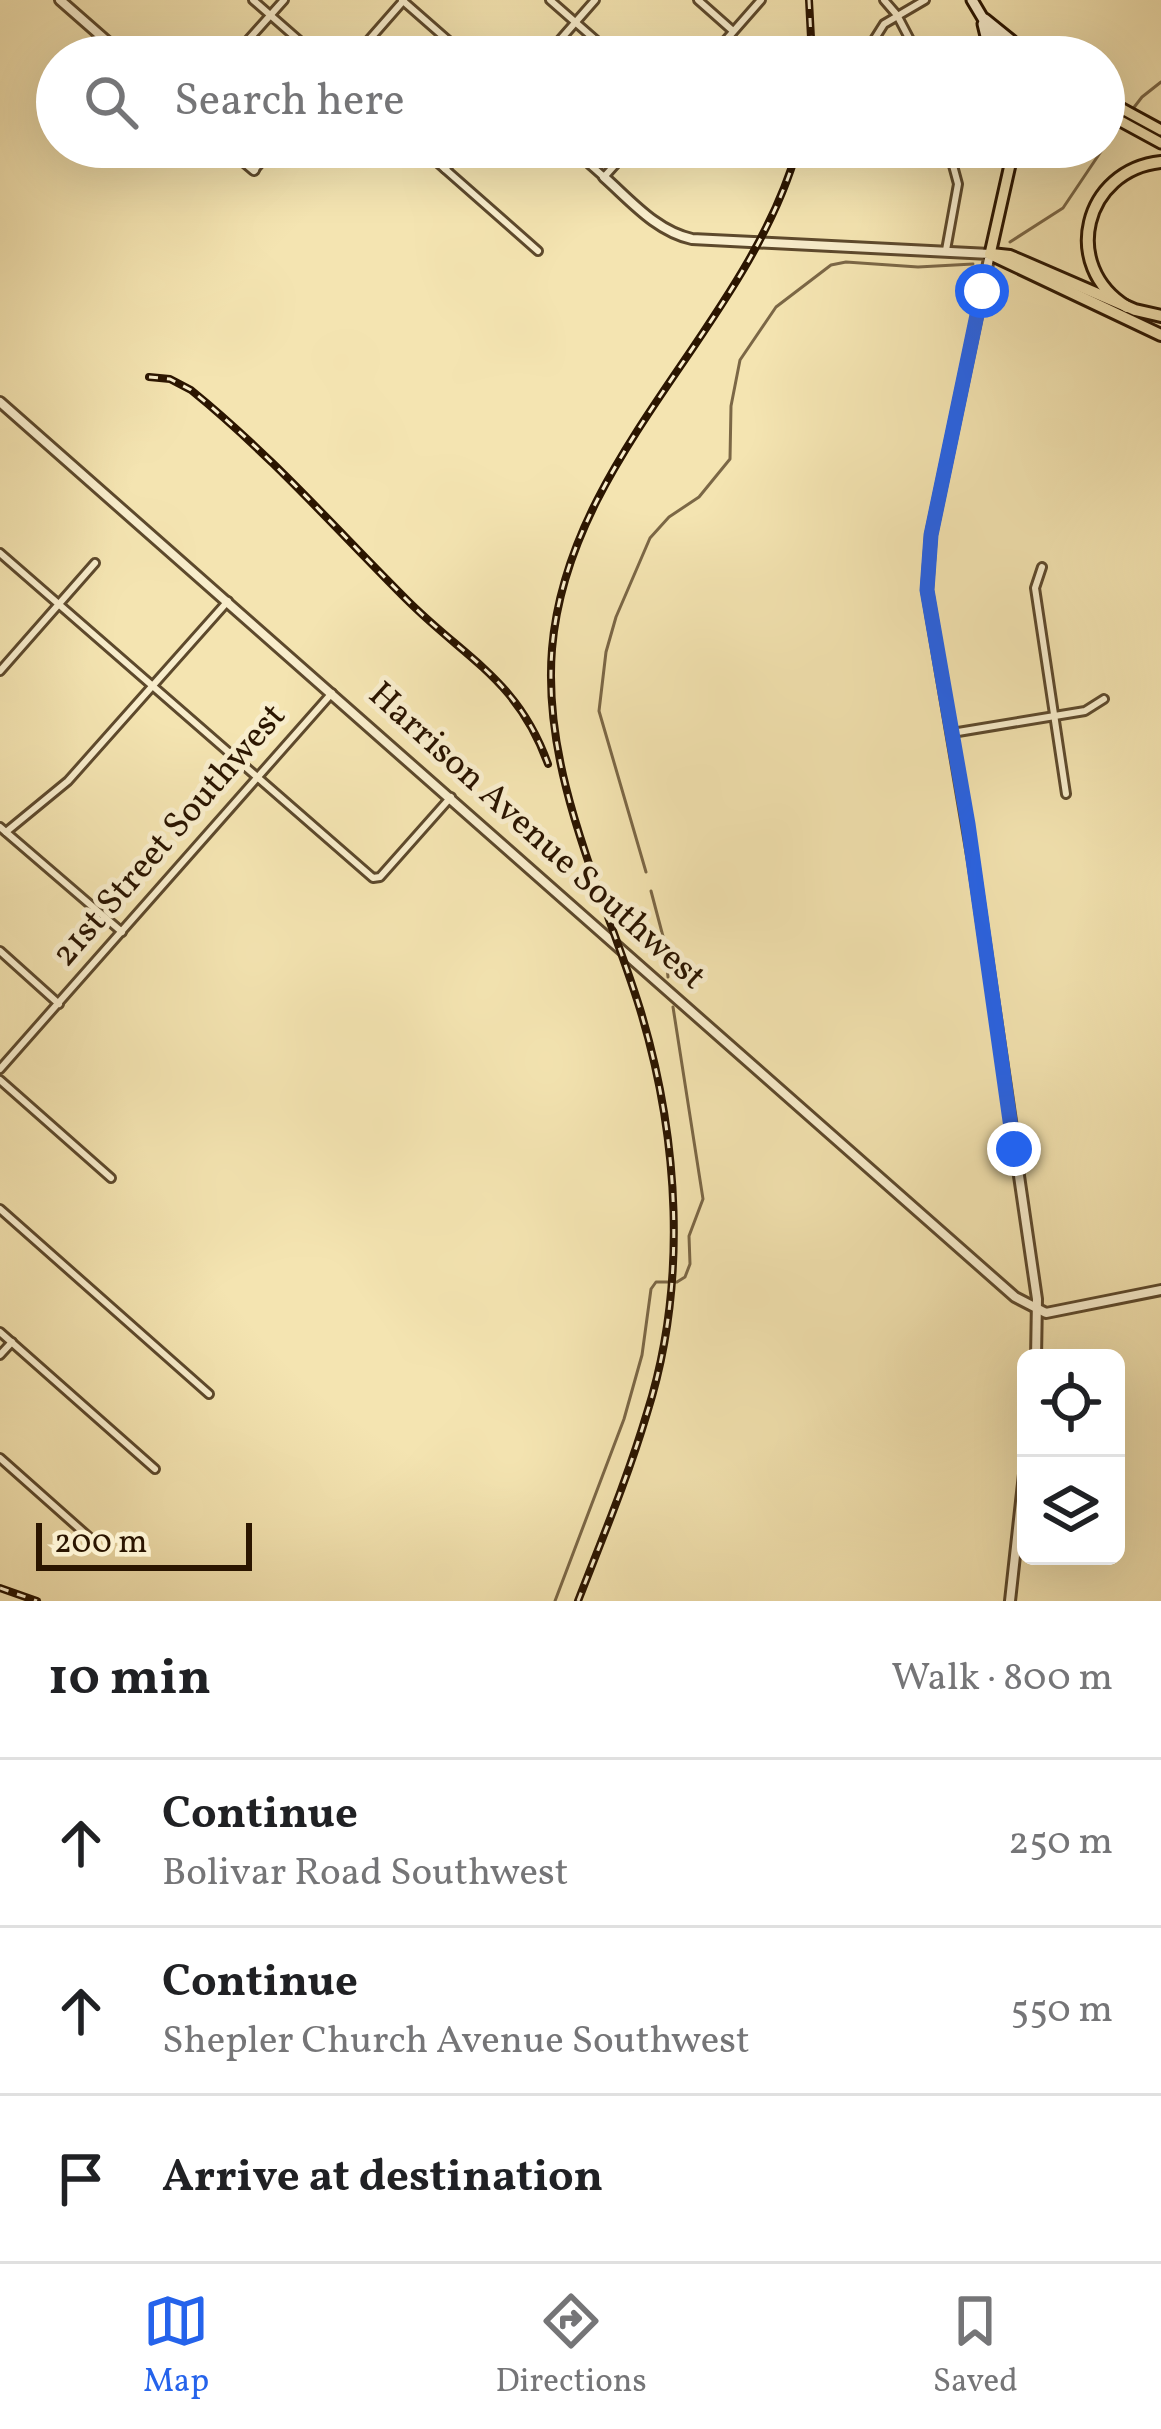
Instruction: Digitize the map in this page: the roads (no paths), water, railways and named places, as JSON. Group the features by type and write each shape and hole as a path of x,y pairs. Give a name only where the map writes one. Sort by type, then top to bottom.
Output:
{"highway":[{"path":"1126,307 1105,291 1094,272 1087,246 1088,224 1095,204 1116,179 1139,166 1161,162"},
{"path":"990,254 1010,256 1126,307 1161,316"},
{"path":"990,254 1161,335"}],"main road":[{"path":"972,0 995,36"},
{"path":"983,36 985,19"},
{"path":"985,19 1006,36"},
{"path":"1125,110 1161,130"},
{"path":"1125,123 1161,143"},
{"path":"990,254 1009,168"}],"street":[{"path":"60,0 100,36"},
{"path":"253,0 294,36"},
{"path":"252,36 284,0"},
{"path":"371,36 403,0 443,36"},
{"path":"550,0 591,36"},
{"path":"563,36 595,0"},
{"path":"698,0 734,31"},
{"path":"730,36 761,0"},
{"path":"888,0 908,36"},
{"path":"876,36 897,15 925,0"},
{"path":"594,168 666,230 692,239 990,254 928,559 929,610 952,734 1038,1311 1036,1349"},
{"path":"604,177 612,168"},
{"path":"946,250 958,184 954,168"},
{"path":"445,169 538,251"},
{"name":"Harrison Avenue Southwest","path":"0,402 1004,1288 1038,1311"},
{"path":"0,553 376,879 451,797"},
{"path":"0,670 95,563"},
{"path":"1042,567 1035,588 1066,794"},
{"path":"122,932 3,829 60,790 228,601"},
{"name":"21st Street Southwest","path":"0,1069 332,693"},
{"path":"952,734 1085,711 1104,699"},
{"path":"0,951 59,1004"},
{"path":"0,1080 111,1178"},
{"path":"0,1209 209,1394"},
{"path":"1038,1311 1080,1309 1161,1290"},
{"path":"0,1332 155,1469"},
{"path":"0,1355 12,1342"},
{"path":"1010,1601 1026,1457"},
{"path":"0,1458 90,1538"}],"waterway":[{"path":"1125,119 1161,82"},
{"path":"1010,242 1063,208 1090,168"},
{"path":"646,872 599,711 606,652 650,538 669,517 699,497 730,459 731,406 740,360 776,307 831,265 973,264"},
{"path":"651,891 668,977"},
{"path":"555,1601 624,1419 642,1355 651,1289 656,1282 685,1277 690,1264 689,1236 703,1199 673,1007"}],"railway":[{"path":"809,0 811,36"},
{"path":"578,1601 632,1461 660,1364 669,1314 673,1211 670,1160 653,1058 579,832 556,742 552,649 565,579 590,515 623,453 740,275 773,213 790,168"},
{"path":"149,377 170,379 191,390 276,466 407,600 506,691 536,735 548,764"},
{"path":"0,1588 37,1601"}]}
